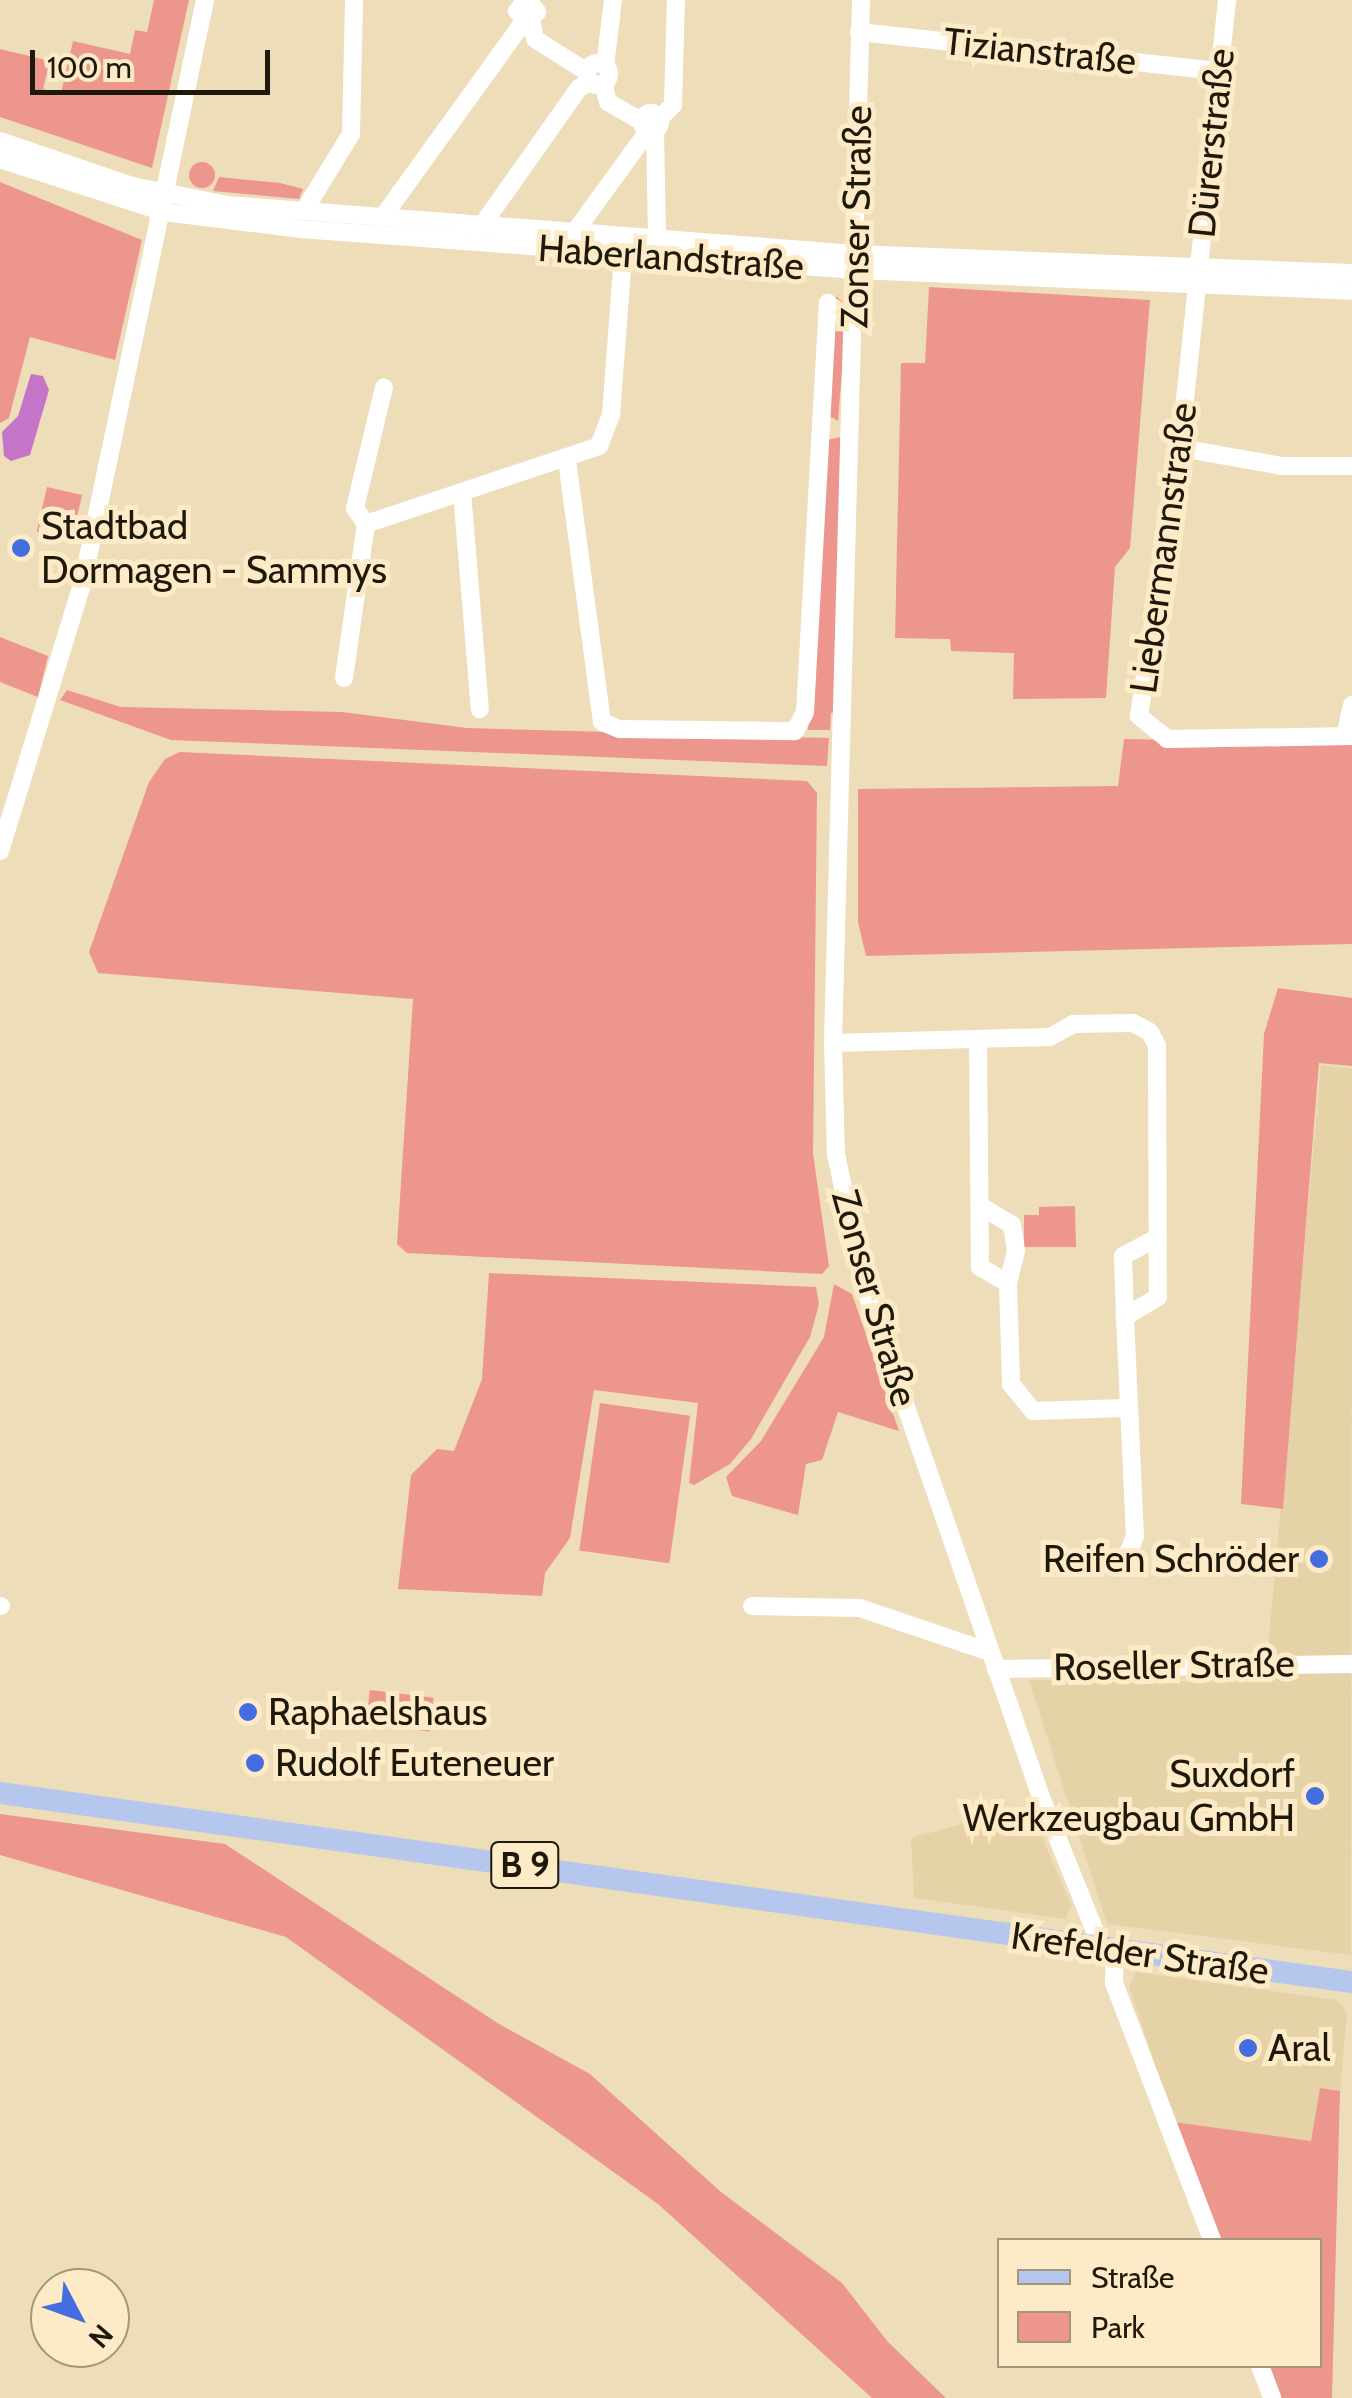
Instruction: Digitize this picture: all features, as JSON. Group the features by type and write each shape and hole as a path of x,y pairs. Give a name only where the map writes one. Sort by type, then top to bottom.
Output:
{"main road":[{"name":"Krefelder Straße","path":"0,1793 1352,1982"}],"street":[{"path":"0,850 8,803 80,594 165,203 204,0"},
{"path":"304,210 351,134 354,0"},
{"path":"596,76 614,0"},
{"path":"651,125 673,105 676,0"},
{"name":"Zonser Straße","path":"861,0 833,1043 836,1154 863,1283 993,1661 1108,1950 1114,1984 1211,2238"},
{"name":"Dürerstraße","path":"1196,285 1228,0"},
{"path":"524,6 535,39 596,76 608,102 651,125"},
{"path":"382,218 524,6"},
{"name":"Tizianstraße","path":"860,32 1220,71"},
{"name":"Haberlandstraße","path":"484,224 579,88 596,76"},
{"path":"651,125 657,239"},
{"name":"Haberlandstraße","path":"574,233 651,125"},
{"name":"Haberlandstraße","path":"0,141 165,203 484,224 574,233 623,245 657,239 856,262 1198,265 1352,272"},
{"name":"Haberlandstraße","path":"0,159 165,203 300,230 623,245 1196,285 1352,291"},
{"path":"366,524 567,460 599,446 611,415 623,245"},
{"name":"Liebermannstraße","path":"1196,285 1180,448 1139,716 1167,739 1348,736"},
{"name":"Zonser Straße","path":"567,460 602,722 620,728 785,735 805,712 828,303"},
{"path":"344,678 366,524 355,508 384,387"},
{"path":"821,431 850,433"},
{"path":"1180,448 1270,465 1352,466"},
{"path":"462,492 480,709"},
{"path":"1348,736 1352,705"},
{"path":"833,1043 978,1042 1050,1037 1073,1024 1134,1022 1150,1032 1157,1046 1158,1297 1125,1317"},
{"path":"978,1042 980,1268 1008,1283"},
{"path":"982,1207 1012,1225 1016,1251 1008,1283 1011,1384 1018,1401 1033,1412 1124,1408"},
{"path":"1128,1553 1135,1536 1134,1464 1124,1408 1123,1256 1157,1238"},
{"name":"Roseller Straße","path":"752,1606 860,1608 993,1661 1352,1664"},
{"path":"1261,2368 1272,2398"}],"shaded area":[{"path":"31,374 43,376 49,390 30,455 11,461 4,456 2,432 18,416"},
{"path":"1321,1065 1352,1069 1351,1955 1107,1924 1029,1680 1265,1682"},
{"path":"1029,1806 1071,1905 1066,1919 914,1898 911,1838"},
{"path":"1136,1972 1337,2000 1347,2012 1340,2091 1320,2088 1311,2141 1174,2122 1129,1987"}],"green space":[{"path":"154,0 189,0 152,168 0,117 0,49 50,61 43,89 61,93 73,41 130,54 135,30 147,32"},
{"path":"202,162 211,166 215,175 211,184 202,188 193,184 189,175 193,166"},
{"path":"219,177 303,189 299,199 213,191"},
{"path":"0,182 142,240 115,360 30,337 9,418 0,423"},
{"path":"929,287 1150,300 1130,548 1115,567 1106,698 1013,699 1014,653 951,651 950,639 895,638 901,363 925,363"},
{"path":"836,296 847,306 838,421 828,415"},
{"path":"841,437 837,713 831,713 830,730 808,730 827,440"},
{"path":"47,487 82,495 72,540 37,532"},
{"path":"0,637 48,656 38,697 0,682"},
{"path":"67,690 121,707 342,712 467,728 829,738 827,766 171,740 60,700"},
{"path":"1124,739 1352,744 1352,944 866,956 858,922 858,789 1118,786"},
{"path":"180,752 807,781 817,793 813,1153 829,1266 822,1274 407,1253 397,1244 413,999 98,973 89,952 149,782 165,759"},
{"path":"1278,988 1352,998 1352,1066 1319,1063 1283,1509 1241,1504 1264,1034"},
{"path":"1075,1206 1076,1247 1024,1247 1024,1215 1039,1215 1039,1207"},
{"path":"489,1273 816,1287 819,1304 810,1337 751,1439 730,1464 694,1485 689,1483 698,1403 594,1390 570,1538 545,1573 542,1596 398,1589 411,1475 437,1449 454,1451 482,1379"},
{"path":"834,1284 852,1294 899,1431 838,1412 822,1460 806,1464 798,1515 732,1496 726,1477 761,1441 824,1337"},
{"path":"600,1403 690,1416 669,1563 579,1551"},
{"path":"370,1690 434,1698 429,1732 366,1724"},
{"path":"0,1814 225,1844 499,2024 590,2074 721,2192 842,2283 888,2342 946,2398 872,2398 658,2204 286,1937 0,1855"},
{"path":"1320,2088 1340,2091 1332,2398 1281,2398 1271,2368 1322,2368 1322,2238 1220,2238 1174,2122 1311,2141"}],"place":[{"name":"Stadtbad Dormagen - Sammys","path":"21,548"},
{"name":"Reifen Schröder","path":"1319,1559"},
{"name":"Raphaelshaus","path":"248,1712"},
{"name":"Rudolf Euteneuer","path":"255,1763"},
{"name":"Suxdorf Werkzeugbau GmbH","path":"1315,1796"},
{"name":"Aral","path":"1248,2048"}]}
